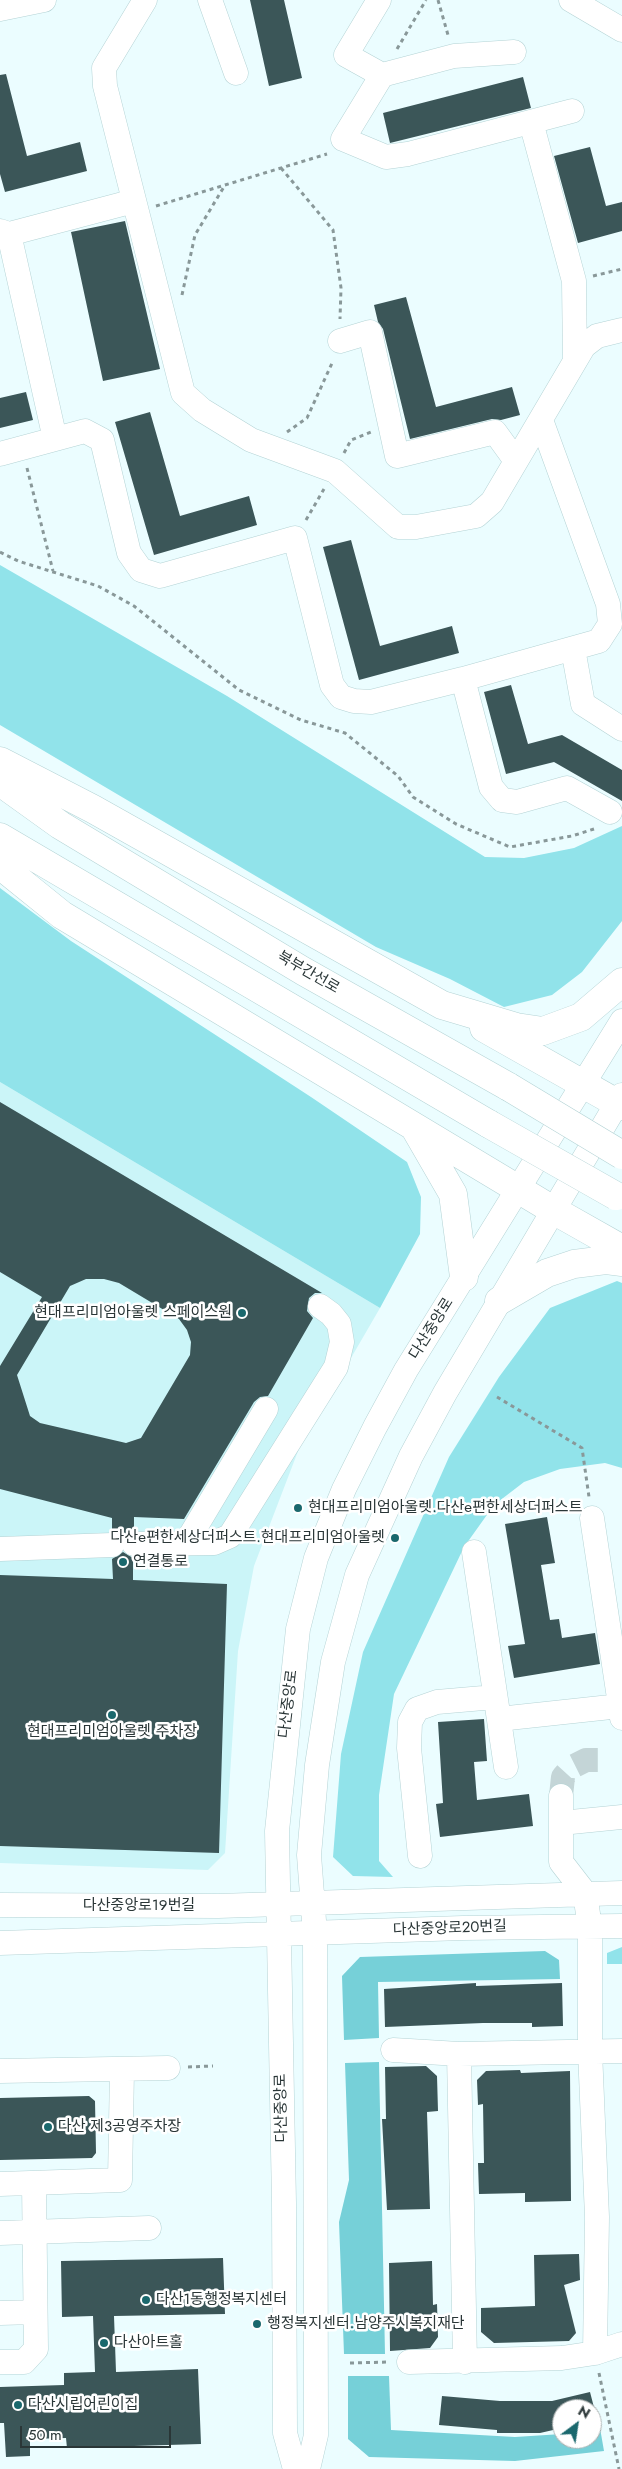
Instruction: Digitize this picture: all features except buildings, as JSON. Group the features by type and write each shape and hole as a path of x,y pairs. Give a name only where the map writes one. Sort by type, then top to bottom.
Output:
{"highway":[{"path":"0,761 93,809 584,1084 620,1101"},
{"name":"북부간선로","path":"0,782 60,825 278,956 510,1087 622,1155"},
{"path":"0,837 489,1124 619,1198"},
{"path":"0,865 62,915 519,1190 622,1249"},
{"path":"442,1005 516,1027 543,1030 581,1017 622,982"},
{"path":"412,1125 435,1159 454,1194 464,1278"},
{"path":"499,1301 547,1273 574,1264 606,1260 622,1262"}],"street":[{"path":"0,9 44,0"},
{"path":"145,0 104,68 105,86 183,393 202,410 251,440 335,471 398,527 416,527 476,516 492,502 584,346 597,336 622,330"},
{"path":"210,0 236,73"},
{"path":"379,0 346,56 382,74 454,56 514,52"},
{"path":"571,0 622,30"},
{"path":"382,74 343,139 386,157 408,154 572,111"},
{"path":"531,122 574,281 575,362"},
{"path":"55,439 4,232 136,206"},
{"path":"340,342 370,332 397,456 495,432 516,461"},
{"path":"0,454 84,431 102,440 129,552 141,570 160,576 295,538 332,685 341,697 354,701 372,702 599,641 610,624 615,603 541,420"},
{"path":"573,649 583,704 622,729"},
{"path":"463,679 492,787 502,800 518,802 567,788 603,820"},
{"name":"다산중앙로","path":"295,2469 285,2433 284,2203 277,1831 298,1629 316,1558 344,1489 375,1427 406,1370 622,1021"},
{"path":"308,2469 316,2435 315,1934 309,1855 324,1708 342,1625 357,1575 411,1456 499,1301 620,1101"},
{"path":"0,1549 214,1543 230,1536 336,1367 342,1342 338,1324 331,1314 320,1306"},
{"path":"186,1543 266,1409"},
{"path":"420,1856 409,1748 410,1722 416,1709 437,1702 497,1708 621,1712 592,1518"},
{"path":"474,1552 506,1767"},
{"path":"562,1796 561,1862 585,1893 590,1928 590,2051 597,2217 594,2353"},
{"path":"561,1823 622,1817"},
{"name":"다산중앙로20번길","path":"278,1905 622,1893"},
{"name":"다산중앙로19번길","path":"0,1905 278,1905"},
{"name":"다산중앙로20번길","path":"278,1934 463,1928 590,1928 622,1926"},
{"path":"0,1942 278,1934"},
{"path":"393,2050 459,2054 622,2051"},
{"path":"459,2054 465,2362"},
{"path":"0,2070 168,2068"},
{"path":"0,2184 120,2180 122,2070"},
{"path":"0,2362 24,2362 36,2349 34,2182"},
{"path":"0,2233 148,2228"},
{"path":"0,2313 35,2312"},
{"path":"409,2362 562,2358 594,2353 622,2344"}],"path":[{"path":"382,74 426,0"},
{"path":"438,0 454,56"},
{"path":"136,206 225,186 336,151 343,139"},
{"path":"278,432 286,433 307,418 340,347 341,288 332,230 281,168"},
{"path":"180,302 195,235 225,186"},
{"path":"574,281 622,269"},
{"path":"295,538 351,440 389,424"},
{"path":"22,448 54,572"},
{"path":"0,552 18,561 98,586 134,606 239,690 301,720 345,733 398,776 413,797 456,824 510,847 572,836 603,820"},
{"path":"497,1397 582,1448 592,1518"},
{"path":"594,2353 619,2469"},
{"path":"350,2363 409,2362"}],"shaded area":[{"path":"0,565 227,696 485,857 524,858 574,848 622,826 622,921 582,972 552,995 504,1007 450,979 376,947 0,725"},
{"path":"0,888 71,941 311,1097 407,1162 421,1197 420,1234 380,1308 0,1082"},
{"name":"현대프리미엄아울렛 스페이스원","path":"0,1082 380,1308 300,1446 254,1566 238,1651 225,1853 208,1870 0,1863"},
{"path":"617,1281 622,1283 622,1468 605,1463 560,1469 524,1482 494,1505 464,1547 394,1694 379,1795 379,1861 393,1877 353,1876 333,1857 341,1754 363,1652 449,1457 499,1377 550,1308"},
{"path":"622,1947 622,1964 607,1964 607,1953"},
{"path":"545,1951 559,1960 560,1979 378,1982 379,2038 344,2040 342,1976 360,1957"},
{"path":"379,2062 385,2354 344,2354 339,2222 349,2180 345,2063"},
{"path":"348,2376 389,2376 391,2430 515,2437 552,2435 552,2449 602,2449 602,2440 604,2451 515,2461 369,2457 348,2439"}],"tunnel":[{"path":"561,1796 563,1777 572,1767 586,1760 602,1760"}],"place":[{"name":"현대프리미엄아울렛 스페이스원","path":"242,1313"},
{"name":"현대프리미엄아울렛.다산e편한세상더퍼스트","path":"298,1508"},
{"name":"다산e편한세상더퍼스트.현대프리미엄아울렛","path":"395,1538"},
{"name":"연결통로","path":"123,1562"},
{"name":"현대프리미엄아울렛 주차장","path":"112,1715"},
{"name":"다산 제3공영주차장","path":"48,2127"},
{"name":"다산1동행정복지센터","path":"146,2300"},
{"name":"행정복지센터.남양주시복지재단","path":"257,2324"},
{"name":"다산아트홀","path":"104,2343"},
{"name":"다산시립어린이집","path":"18,2405"}]}
